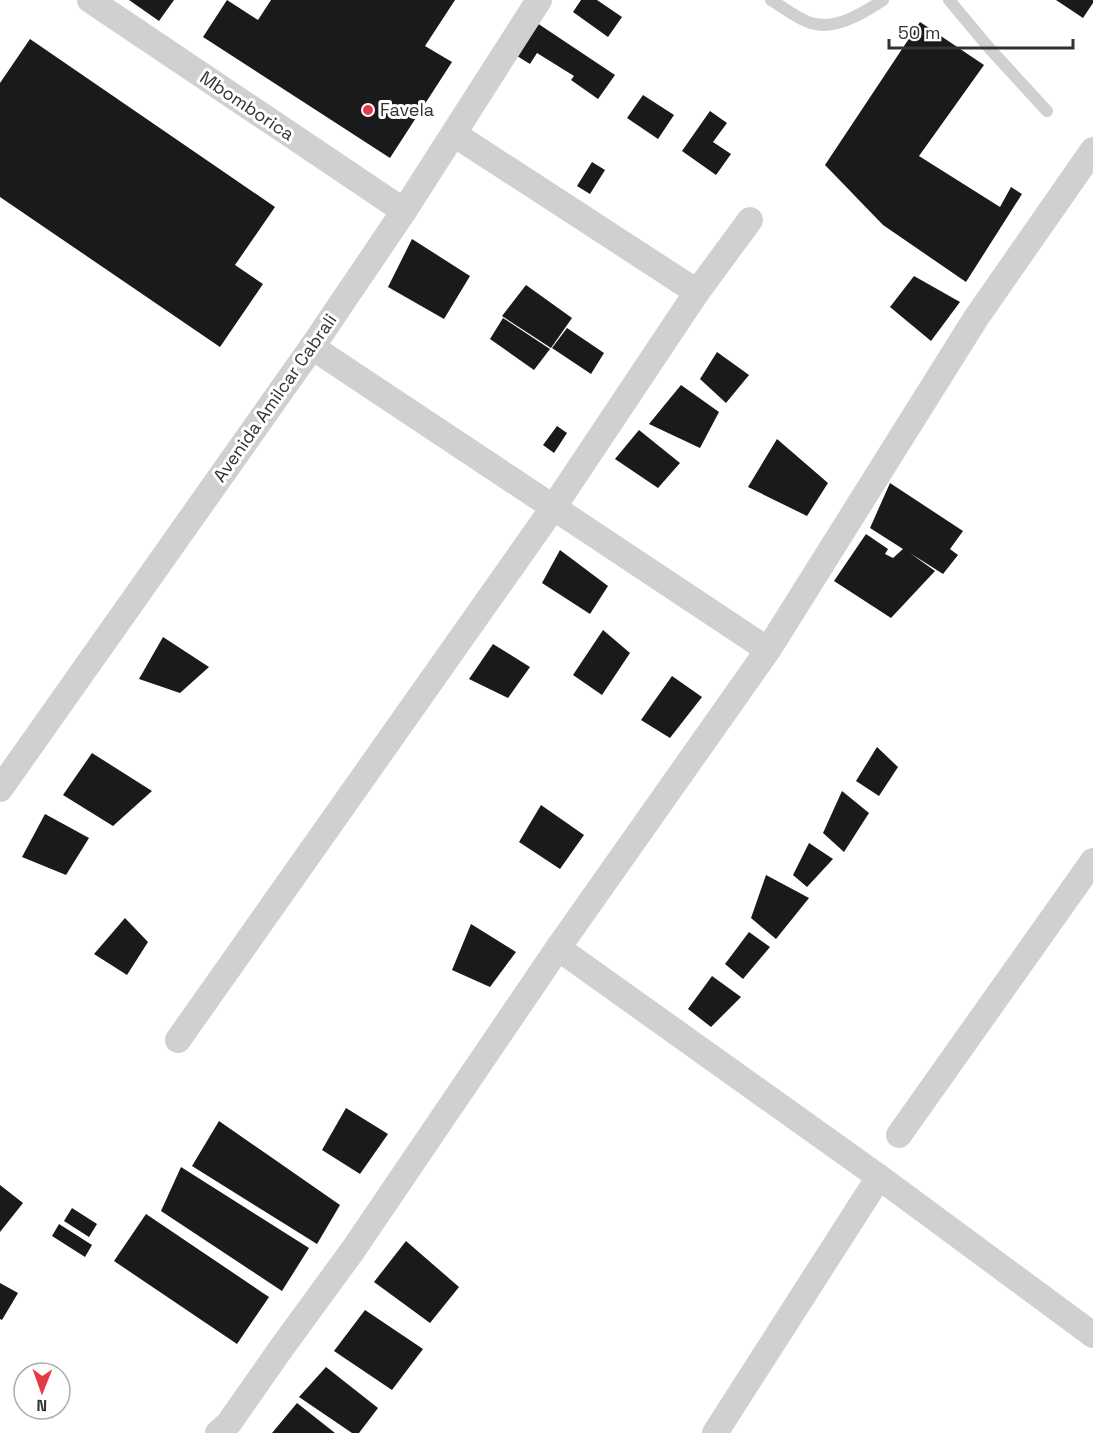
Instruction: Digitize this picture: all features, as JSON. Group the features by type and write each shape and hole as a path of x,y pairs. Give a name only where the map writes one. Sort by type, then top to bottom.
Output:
{"street":[{"name":"Mbomborica","path":"90,0 404,211"},
{"name":"Avenida Amilcar Cabrali","path":"0,789 312,347 404,211 539,0"},
{"path":"454,134 698,292"},
{"path":"218,1433 229,1423 279,1350 353,1250 558,948 768,650 976,318 1093,150"},
{"path":"178,1040 553,508 698,292 750,220"},
{"path":"312,347 768,650"},
{"path":"899,1135 1093,861"},
{"path":"558,948 879,1177 1093,1335"},
{"path":"715,1433 879,1177"}],"lane":[{"path":"771,0 808,22 822,25 839,23 867,11 883,0"},
{"path":"949,0 1047,111"}],"building":[{"path":"129,0 174,0 159,21"},
{"name":"Favela","path":"227,0 258,20 271,0 455,0 425,46 452,62 390,158 203,37"},
{"path":"581,0 597,0 622,17 608,37 573,12"},
{"path":"1056,0 1093,0 1093,3 1083,18"},
{"path":"920,22 984,65 919,156 1000,207 1011,187 1022,194 966,282 883,225 825,165"},
{"path":"537,23 615,75 598,99 571,80 574,76 537,53 530,64 517,56"},
{"path":"30,39 275,207 235,265 263,284 220,347 0,197 0,83"},
{"path":"643,95 674,115 658,139 627,118"},
{"path":"710,111 727,123 713,142 731,154 716,175 682,151"},
{"path":"592,162 605,170 590,194 577,186"},
{"path":"412,239 470,276 444,319 388,287"},
{"path":"914,276 960,302 931,341 890,307"},
{"path":"526,285 572,318 551,348 502,316"},
{"path":"503,318 550,349 534,370 490,339"},
{"path":"567,328 604,353 591,374 552,348"},
{"path":"717,352 749,375 726,403 700,379"},
{"path":"681,385 719,412 700,448 649,424"},
{"path":"557,426 567,433 554,453 543,445"},
{"path":"639,430 680,463 658,488 615,459"},
{"path":"777,439 828,483 807,516 748,487"},
{"path":"890,483 963,531 950,549 958,555 943,574 910,553 935,571 891,618 834,581 866,534 888,549 885,554 893,558 903,549 870,528"},
{"path":"560,550 608,586 590,614 542,583"},
{"path":"603,630 630,653 602,695 573,675"},
{"path":"163,637 209,667 180,693 139,679"},
{"path":"493,644 530,667 508,698 469,679"},
{"path":"672,676 702,697 670,738 641,720"},
{"path":"877,747 898,767 879,796 856,781"},
{"path":"92,753 152,791 113,826 63,795"},
{"path":"842,791 869,813 844,852 823,833"},
{"path":"541,805 584,835 560,869 519,842"},
{"path":"45,814 89,838 66,875 22,857"},
{"path":"809,843 833,859 807,887 793,875"},
{"path":"766,875 809,898 776,939 751,918"},
{"path":"125,918 148,942 127,975 94,954"},
{"path":"471,924 516,952 490,987 452,970"},
{"path":"749,932 770,947 743,979 725,964"},
{"path":"712,976 741,997 711,1027 688,1009"},
{"path":"346,1108 388,1134 360,1174 322,1150"},
{"path":"219,1121 340,1205 317,1244 192,1166"},
{"path":"181,1167 309,1248 282,1291 161,1211"},
{"path":"0,1185 23,1203 0,1232"},
{"path":"72,1208 97,1224 89,1237 64,1221"},
{"path":"146,1214 269,1297 237,1344 114,1261"},
{"path":"59,1224 92,1245 85,1257 52,1236"},
{"path":"406,1241 459,1287 430,1323 374,1282"},
{"path":"0,1283 18,1293 2,1320 0,1319"},
{"path":"365,1310 423,1349 392,1390 334,1351"},
{"path":"326,1367 378,1408 359,1433 352,1433 299,1397"},
{"path":"297,1403 335,1433 272,1433"}],"place":[{"name":"Favela","path":"368,110"}]}
